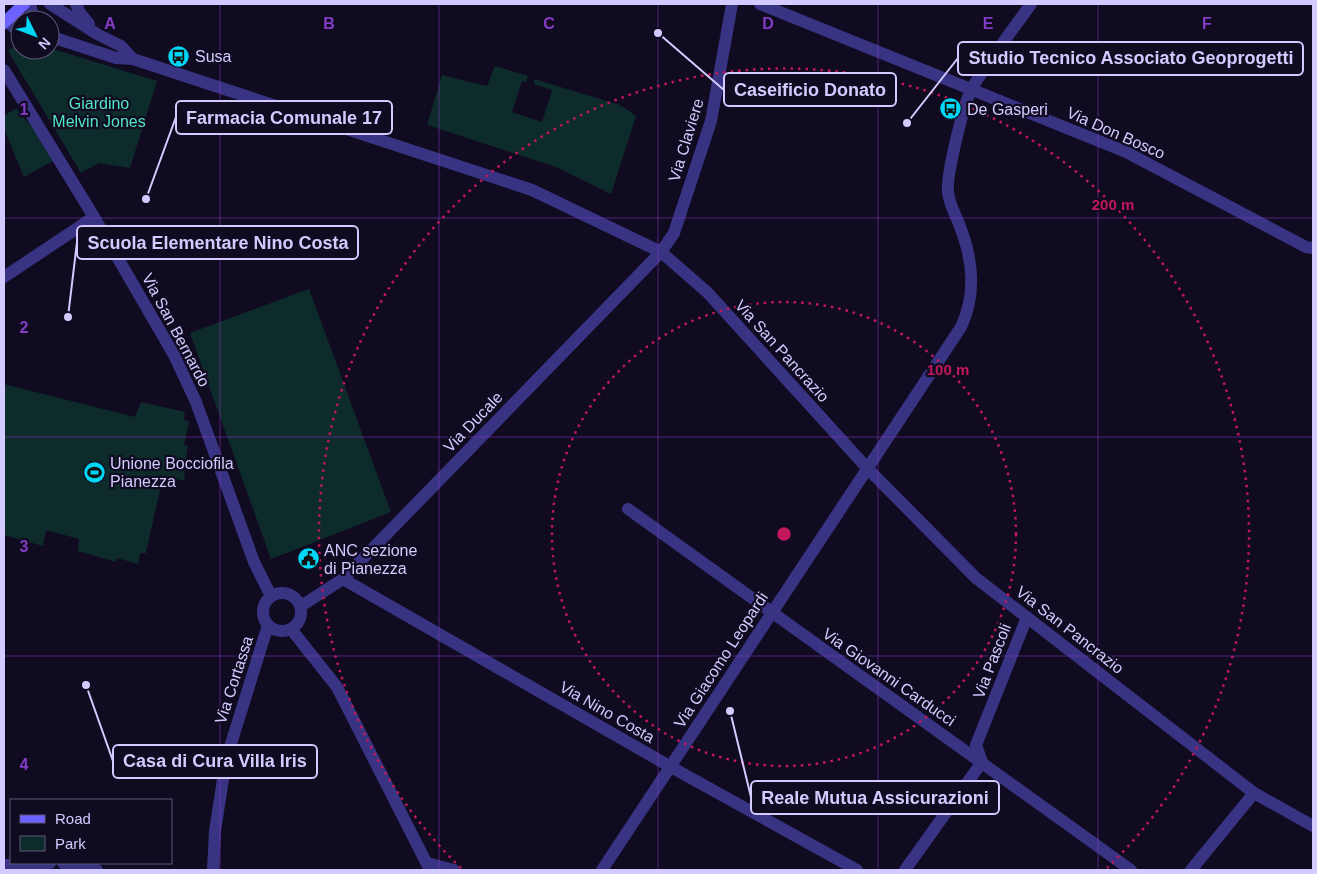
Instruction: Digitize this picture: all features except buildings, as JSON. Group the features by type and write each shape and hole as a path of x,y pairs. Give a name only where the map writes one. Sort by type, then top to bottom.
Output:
{"main road":[{"path":"4,22 24,4"}],"street":[{"path":"50,4 97,34 121,46 133,59"},
{"path":"76,4 80,13 97,34"},
{"name":"Via Claviere","path":"661,252 674,233 711,121 732,4"},
{"name":"Via Don Bosco","path":"760,4 1126,152 1306,247 1313,248"},
{"name":"Via Giacomo Leopardi","path":"602,870 868,469 961,327 968,313 972,281 971,266 966,244 951,206 948,190 953,151 970,90 1031,4"},
{"path":"60,40 116,58 133,59"},
{"name":"Via San Pancrazio","path":"133,59 532,190 661,252 707,292 868,469 976,578 1254,793 1313,826"},
{"name":"Via San Bernardo","path":"4,70 94,217 174,355 196,402 254,562 271,596"},
{"path":"4,277 94,217"},
{"name":"Via Ducale","path":"300,606 343,579 661,252"},
{"name":"Via Giovanni Carducci","path":"628,509 1132,870"},
{"name":"Via Nino Costa","path":"343,579 671,767 857,870"},
{"path":"277,594 288,594 298,600 300,606 299,622 291,629 279,631 268,625 263,613 264,606 271,596 277,594"},
{"name":"Via Pascoli","path":"982,762 976,745 1027,617"},
{"name":"Via Cortassa","path":"212,867 226,760 268,625"},
{"path":"291,629 337,687 428,866 454,870"},
{"path":"905,870 982,762"},
{"path":"1191,870 1254,793"},
{"path":"4,865 41,864"},
{"path":"68,864 97,870"}],"green space":[{"name":"Giardino Melvin Jones","path":"60,51 157,81 130,168 99,163 81,173 13,60 60,60"},
{"path":"495,66 528,76 526,82 522,81 512,112 542,122 552,90 534,84 534,79 620,105 636,116 611,194 556,167 427,125 442,75 487,86"},
{"path":"16,108 58,158 24,177 4,129 4,116"},
{"path":"309,289 391,512 271,559 190,333"},
{"name":"Unione Bocciofila Pianezza","path":"4,384 135,417 141,402 185,412 184,420 189,421 184,445 188,446 184,469 185,481 163,476 146,553 140,553 138,564 117,558 116,562 78,551 79,539 46,530 43,546 4,535"}],"place":[{"name":"Caseificio Donato","path":"658,33"},
{"name":"Susa","path":"179,56"},
{"name":"De Gasperi","path":"951,109"},
{"name":"Studio Tecnico Associato Geoprogetti","path":"907,123"},
{"name":"Farmacia Comunale 17","path":"146,199"},
{"name":"Scuola Elementare Nino Costa","path":"68,317"},
{"name":"Unione Bocciofila Pianezza","path":"94,472"},
{"name":"ANC sezione di Pianezza","path":"308,559"},
{"name":"Casa di Cura Villa Iris","path":"86,685"},
{"name":"Reale Mutua Assicurazioni","path":"730,711"}]}
